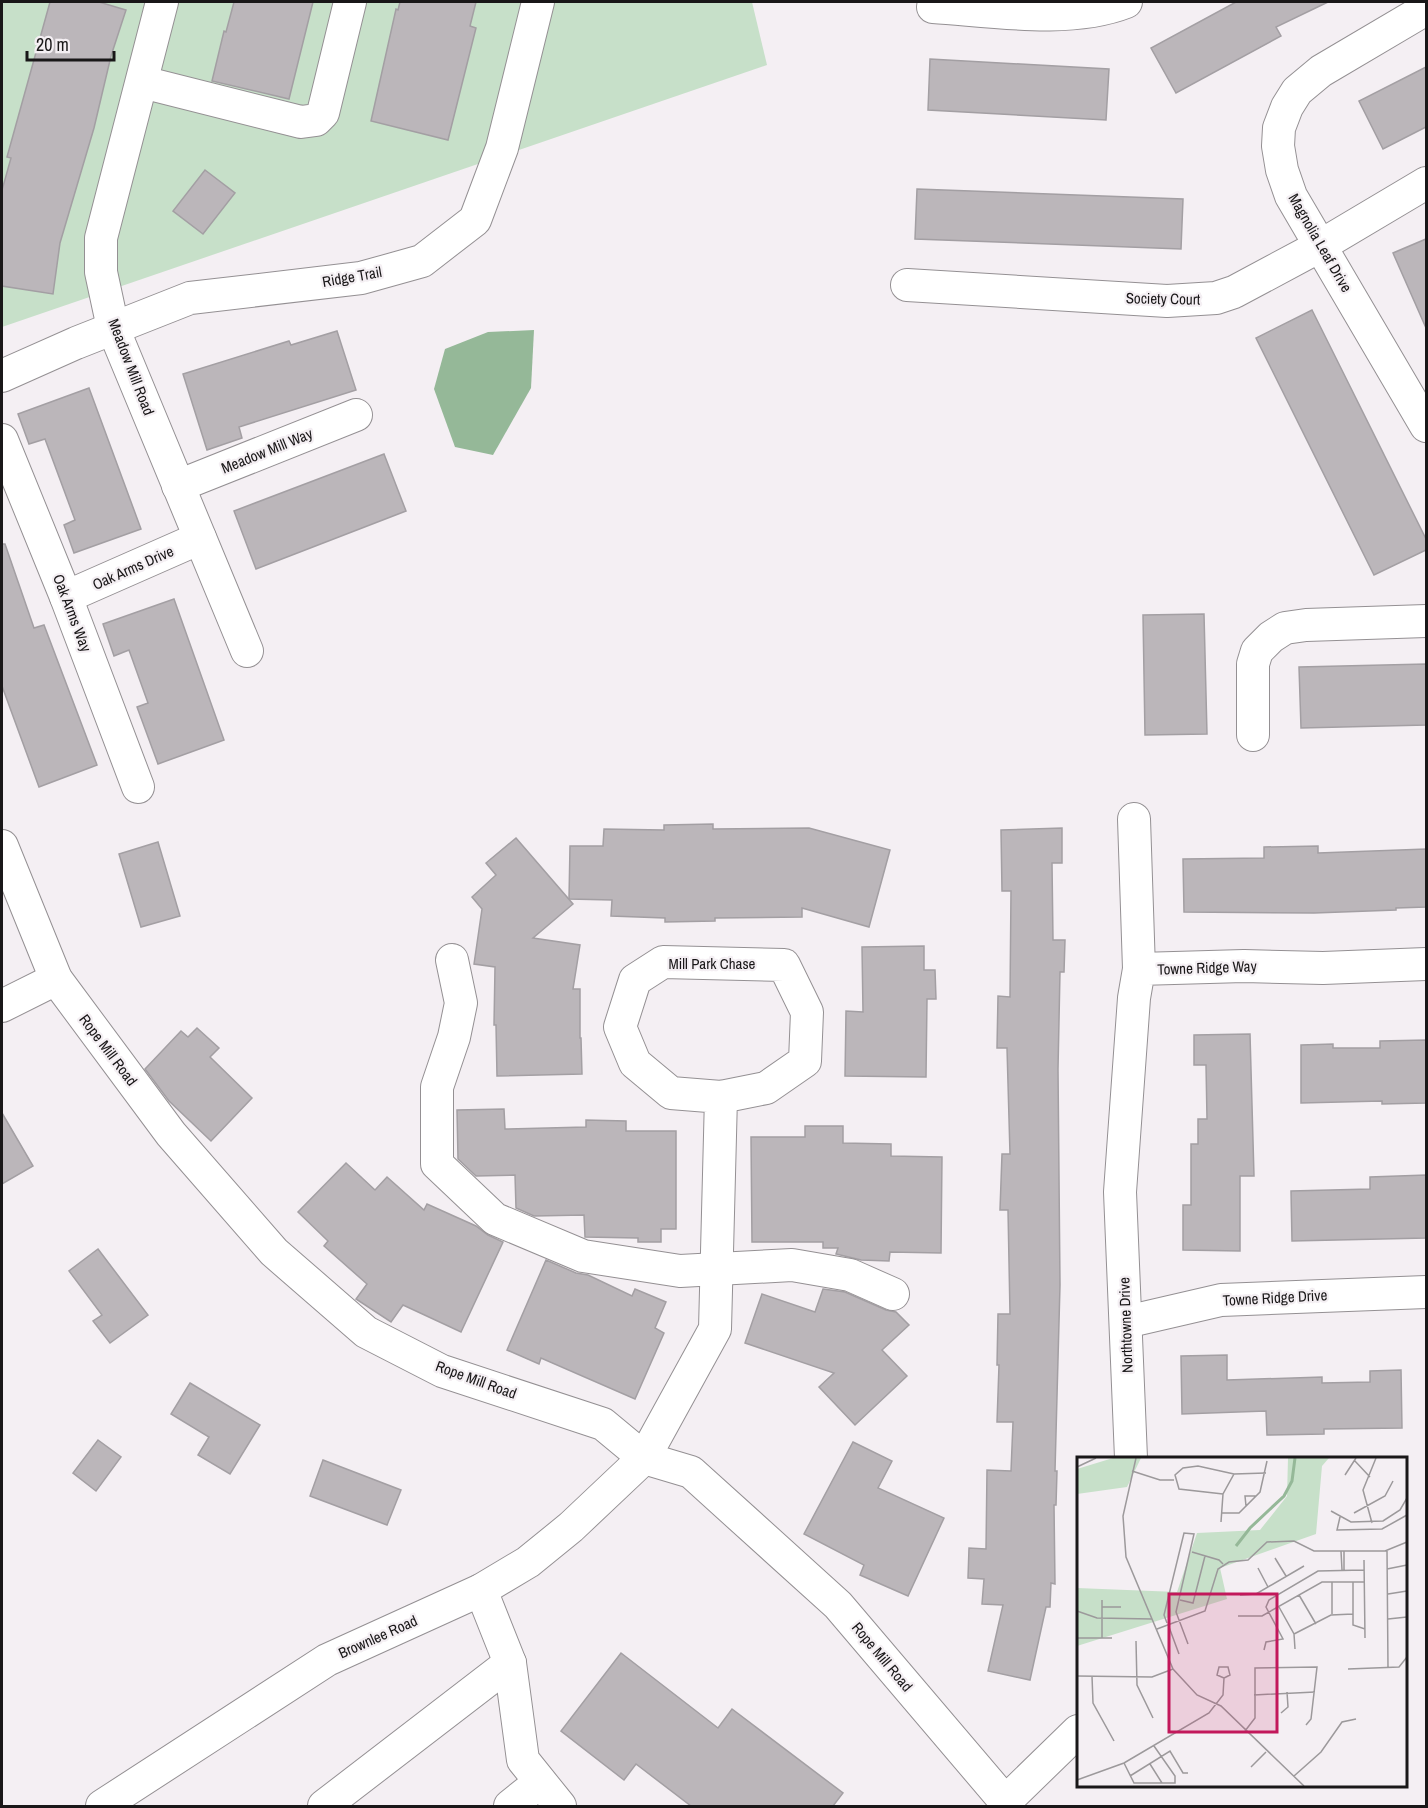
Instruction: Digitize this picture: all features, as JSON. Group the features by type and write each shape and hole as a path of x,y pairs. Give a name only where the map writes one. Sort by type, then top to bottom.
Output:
{"street":[{"name":"Meadow Mill Road","path":"162,2 101,238 101,272 113,328 247,651"},
{"path":"142,82 309,123 324,113 350,2"},
{"name":"Ridge Trail","path":"2,376 189,298 361,278 422,261 475,220 502,148 538,2"},
{"path":"933,7 1070,14 1126,2"},
{"name":"Magnolia Leaf Drive","path":"1426,9 1321,70 1297,91 1287,107 1279,128 1278,146 1282,170 1291,196 1426,426"},
{"name":"Society Court","path":"907,285 1191,301 1216,298 1234,292 1320,246 1426,183"},
{"name":"Meadow Mill Way","path":"178,486 356,415"},
{"name":"Oak Arms Way","path":"2,440 66,597 138,787"},
{"name":"Oak Arms Drive","path":"66,597 200,538"},
{"path":"1253,735 1253,664 1257,651 1271,637 1285,628 1306,625 1426,621"},
{"path":"1134,819 1138,969"},
{"name":"Rope Mill Road","path":"2,846 56,979 171,1134 274,1252 366,1332 442,1371 603,1424 644,1458 691,1472 838,1605 1007,1804"},
{"path":"452,960 461,1003 454,1037 437,1087 437,1164 495,1219 583,1256 680,1271 792,1264 850,1275 893,1294"},
{"name":"Mill Park Chase","path":"663,962 784,965 807,1012 805,1061 766,1088 721,1097 671,1093 635,1063 620,1027 635,980 663,962"},
{"name":"Towne Ridge Way","path":"1120,1192 1132,1020 1138,969 1244,966 1323,968 1426,964"},
{"path":"2,1006 56,979"},
{"path":"644,1458 715,1329 721,1097"},
{"name":"Northtowne Drive","path":"1120,1192 1131,1457"},
{"name":"Towne Ridge Drive","path":"1126,1322 1221,1300 1426,1292"},
{"name":"Brownlee Road","path":"102,1806 327,1660 481,1590 528,1562 571,1527 644,1458"},
{"path":"481,1590 510,1663 523,1760 560,1806"},
{"path":"324,1806 510,1663"},
{"path":"1007,1804 1077,1732"},
{"path":"510,1806 540,1782"}],"shaded area":[{"path":"2,2 752,2 767,65 2,327"},
{"path":"534,330 531,388 493,455 455,447 434,389 445,349 488,332"}],"building":[{"path":"50,2 99,2 126,10 111,56 94,128 60,243 53,294 2,286 2,190 11,158 7,157"},
{"path":"234,2 313,2 289,99 212,81 224,31 226,32"},
{"path":"400,2 476,2 470,26 476,28 448,140 371,121 396,9 398,10"},
{"path":"1236,2 1328,2 1276,27 1281,36 1176,93 1151,48"},
{"path":"930,59 1109,69 1106,120 928,110"},
{"path":"1426,67 1426,127 1383,149 1359,101"},
{"path":"205,170 235,193 203,234 173,211"},
{"path":"917,189 1183,199 1181,249 915,239"},
{"path":"1426,239 1426,328 1393,253"},
{"path":"1312,310 1426,539 1426,550 1374,575 1256,338"},
{"path":"337,331 356,390 239,427 242,438 207,450 183,374 289,341 291,345"},
{"path":"89,388 141,529 74,553 64,525 75,520 45,439 29,444 18,414"},
{"path":"384,454 406,511 256,569 234,511"},
{"path":"2,544 5,544 34,628 44,625 97,765 39,787 2,686"},
{"path":"174,599 224,740 158,764 137,707 148,703 129,650 114,656 103,624"},
{"path":"1204,614 1207,734 1145,735 1143,615"},
{"path":"1426,664 1426,725 1301,728 1299,667"},
{"path":"713,824 713,829 809,828 890,850 869,927 802,908 802,917 715,918 715,921 665,922 665,918 611,916 612,900 569,899 570,846 603,846 604,829 664,830 664,825"},
{"path":"1062,828 1062,863 1052,863 1053,940 1065,940 1064,972 1060,972 1058,1069 1060,1285 1055,1471 1057,1471 1056,1505 1054,1505 1055,1584 1051,1583 1050,1607 1046,1607 1030,1680 988,1671 1003,1605 982,1604 984,1579 968,1578 969,1548 986,1549 987,1470 1011,1471 1013,1422 997,1422 998,1314 1010,1314 1008,1210 1000,1210 1002,1154 1010,1154 1007,1048 997,1048 998,996 1010,997 1011,891 1002,891 1001,830"},
{"path":"516,838 573,904 533,938 580,945 573,989 580,989 582,1074 497,1076 496,1025 494,1025 495,967 474,964 482,909 472,897 496,875 486,863"},
{"path":"158,842 180,916 141,927 119,854"},
{"path":"1318,846 1318,853 1426,849 1426,907 1314,913 1184,912 1183,859 1264,858 1264,847"},
{"path":"924,946 924,970 935,970 936,999 927,999 926,1077 845,1076 846,1011 863,1012 862,947"},
{"path":"197,1028 219,1048 210,1057 252,1098 211,1141 169,1101 145,1069 181,1031 188,1037"},
{"path":"1250,1034 1254,1176 1240,1176 1240,1251 1183,1250 1183,1205 1191,1205 1191,1144 1198,1144 1198,1119 1207,1119 1206,1065 1194,1065 1194,1035"},
{"path":"1426,1040 1426,1103 1382,1104 1382,1101 1301,1103 1301,1045 1333,1044 1333,1048 1380,1048 1380,1041"},
{"path":"504,1109 505,1129 586,1127 586,1120 626,1121 626,1131 676,1131 676,1229 661,1229 661,1242 638,1242 638,1238 585,1237 584,1215 534,1216 516,1208 515,1175 476,1176 458,1159 457,1110"},
{"path":"2,1113 33,1166 2,1184"},
{"path":"805,1126 843,1126 843,1143 891,1144 891,1156 942,1157 941,1253 890,1252 889,1261 861,1260 836,1254 838,1248 823,1248 823,1242 752,1242 751,1137 805,1137"},
{"path":"346,1163 375,1190 387,1177 424,1210 427,1204 476,1226 503,1242 461,1332 403,1305 391,1322 356,1299 367,1284 324,1246 328,1241 298,1212"},
{"path":"1426,1175 1426,1238 1292,1241 1291,1191 1370,1189 1370,1177"},
{"path":"98,1249 148,1315 110,1343 93,1321 102,1315 69,1271"},
{"path":"546,1260 576,1273 588,1275 632,1296 635,1289 666,1302 655,1328 664,1333 635,1399 541,1358 539,1364 507,1350"},
{"path":"823,1289 845,1292 896,1312 909,1325 882,1350 907,1376 855,1425 819,1387 834,1373 745,1343 762,1294 815,1312"},
{"path":"1227,1355 1227,1380 1322,1377 1322,1383 1370,1382 1370,1371 1401,1370 1402,1428 1324,1429 1324,1434 1267,1435 1266,1411 1182,1414 1181,1356"},
{"path":"190,1383 260,1425 230,1474 198,1455 209,1437 171,1414"},
{"path":"98,1440 121,1457 96,1491 73,1473"},
{"path":"853,1442 892,1461 878,1488 944,1518 908,1596 860,1575 864,1565 804,1534"},
{"path":"323,1460 401,1490 387,1525 310,1496"},
{"path":"621,1653 718,1728 732,1709 843,1793 833,1806 691,1806 636,1764 624,1780 561,1731"}]}
